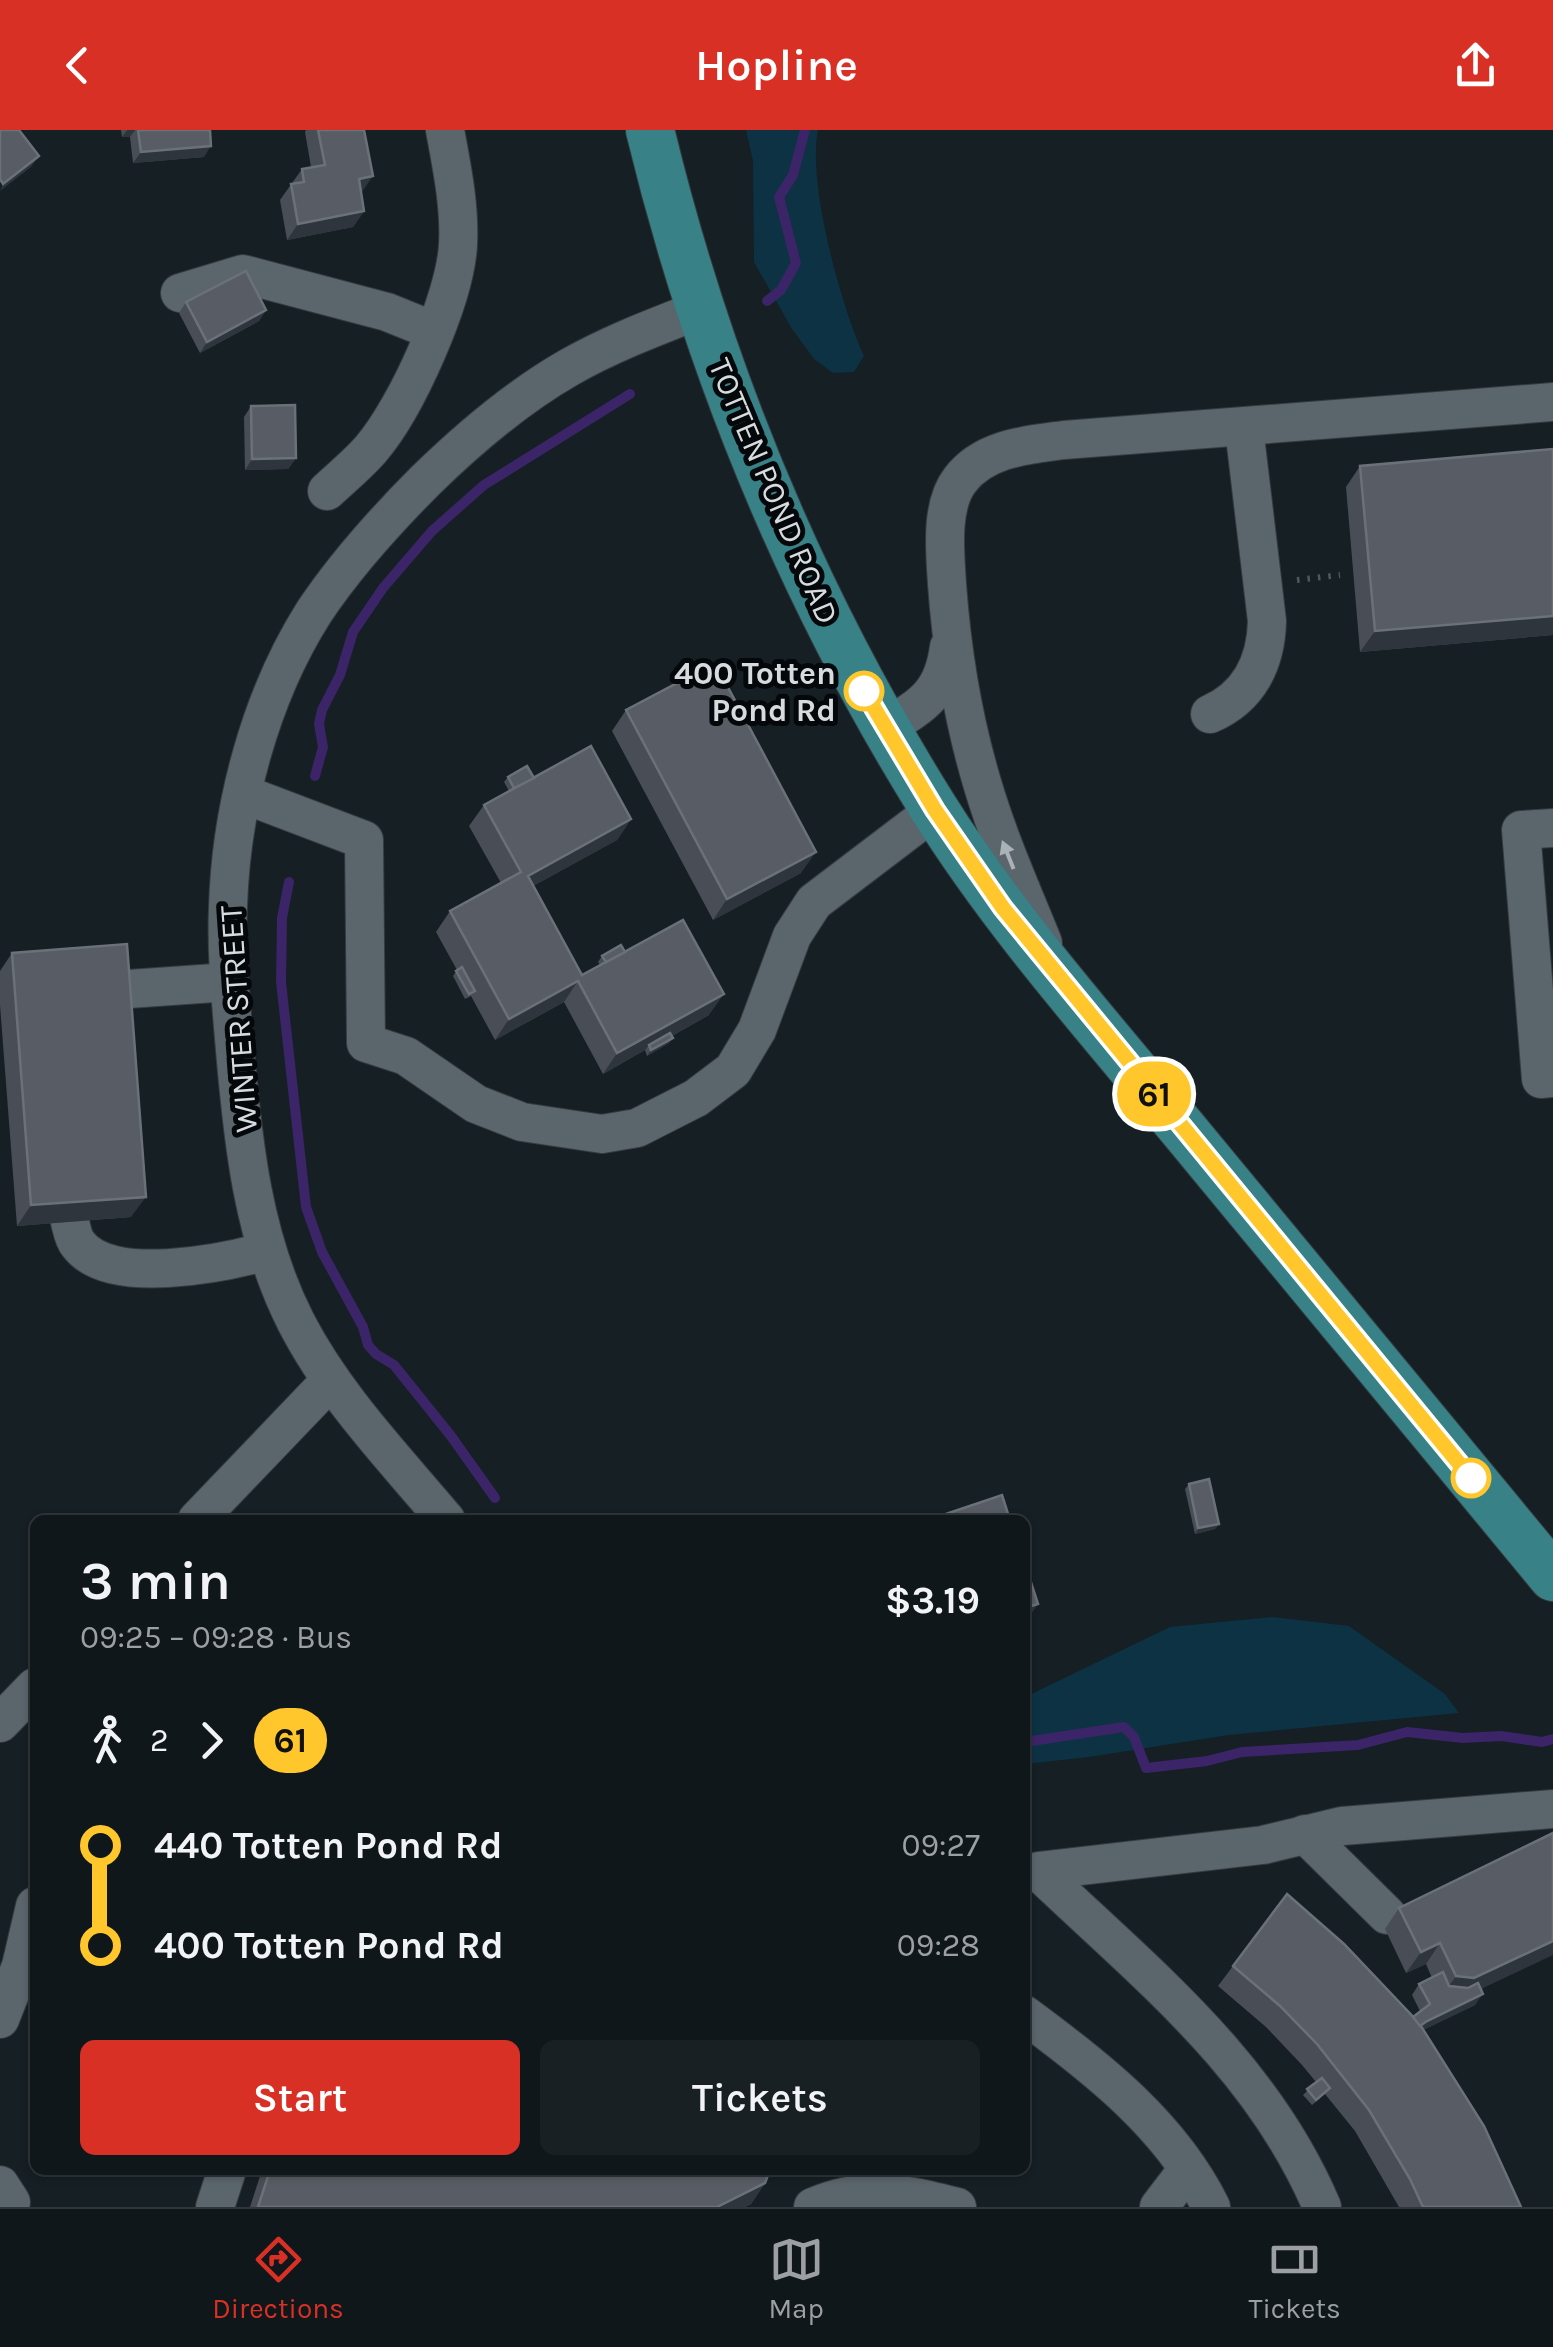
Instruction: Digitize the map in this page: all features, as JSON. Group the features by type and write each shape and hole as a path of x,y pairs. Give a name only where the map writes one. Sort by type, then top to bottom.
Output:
{"main road":[{"name":"TOTTEN POND ROAD","path":"650,130 700,310 779,518 834,633 935,810 1058,978 1553,1577"}],"street":[{"path":"327,491 372,448 412,386 434,331 458,247 455,183 445,130"},
{"path":"180,294 243,274 387,312 434,331"},
{"name":"WINTER STREET","path":"442,1515 331,1380 295,1320 267,1251 250,1177 229,982 228,904 244,794 270,702 290,656 336,580 402,504 445,461 530,392 600,352 700,310"},
{"path":"1058,978 983,789 964,717 950,634 945,558 949,505 959,481 978,462 999,452 1035,444 1553,402"},
{"path":"1210,714 1229,706 1242,694 1266,647 1267,621 1244,428"},
{"path":"885,728 920,707 937,689 950,634"},
{"path":"244,794 364,840 366,1043 406,1056 455,1092 500,1114 548,1128 602,1134 652,1121 696,1098 734,1070 757,1030 802,918 829,888 935,810"},
{"path":"1553,828 1520,830 1541,1078 1553,1078"},
{"path":"114,990 229,982"},
{"path":"70,1222 74,1238 86,1252 118,1264 186,1268 267,1251"},
{"path":"202,1515 331,1380"},
{"path":"0,1723 30,1692"},
{"path":"1322,2207 1282,2129 1235,2062 1038,1871 1243,1848 1363,1824 1553,1809"},
{"path":"1305,1834 1387,1915"},
{"path":"0,2019 21,1966 30,1927"},
{"path":"1030,2020 1117,2087 1188,2168 1211,2207"},
{"path":"1160,2207 1188,2168"},
{"path":"216,2207 226,2175"},
{"path":"0,2185 10,2202 8,2207"},
{"path":"813,2207 846,2194 874,2191 956,2207"}],"path":[{"path":"1295,580 1340,575"}],"shaded area":[{"path":"746,130 818,130 817,181 828,244 864,356 854,372 833,373 814,359 754,262 753,161"},
{"path":"1273,1617 1349,1626 1445,1694 1459,1713 1229,1735 1030,1763 1030,1695 1170,1627"}],"building":[{"path":"0,130 19,130 39,156 3,184 0,179"},
{"path":"138,130 210,130 211,146 141,152"},
{"path":"318,130 364,130 373,176 359,179 364,211 298,224 291,184 304,182 302,169 325,165"},
{"path":"246,271 266,310 207,342 186,302"},
{"path":"295,405 296,458 252,459 251,406"},
{"path":"1553,449 1553,616 1375,631 1360,466"},
{"path":"715,663 816,852 727,899 626,710"},
{"path":"591,746 631,819 528,876 582,975 683,920 724,994 617,1053 578,981 509,1019 450,911 521,872 484,805"},
{"path":"527,766 534,778 514,788 508,777"},
{"path":"127,944 146,1197 31,1205 12,953"},
{"path":"621,945 625,952 606,962 602,956"},
{"path":"462,967 475,991 469,994 456,971"},
{"path":"670,1033 673,1038 651,1050 649,1045"},
{"path":"1209,1479 1219,1524 1198,1528 1189,1484"},
{"path":"1002,1495 1008,1515 943,1515"},
{"path":"1030,1579 1038,1604 1030,1606"},
{"path":"1553,1833 1553,1941 1474,1978 1456,1976 1440,1943 1421,1952 1399,1908"},
{"path":"1287,1894 1344,1944 1419,2023 1484,2126 1521,2207 1423,2207 1369,2110 1317,2044 1233,1966"},
{"path":"1443,1972 1449,1986 1468,1988 1478,1983 1483,1994 1420,2026 1413,2017 1430,2004 1419,1984"},
{"path":"1322,2078 1330,2088 1316,2100 1307,2089"},
{"path":"268,2175 768,2175 765,2183 717,2207 258,2207"}],"waterway":[{"path":"767,301 781,290 796,263 779,197 793,175 805,130"},
{"path":"315,776 323,747 319,724 322,710 340,675 353,632 383,588 432,531 484,485 630,394"},
{"path":"289,882 282,918 281,982 306,1207 322,1252 363,1327 368,1345 394,1365 495,1498"},
{"path":"1030,1741 1124,1727 1134,1737 1146,1768 1207,1761 1242,1752 1358,1745 1407,1732 1542,1742 1553,1739"}],"bus line":[{"name":"61","path":"864,691 935,810 1003,908 1471,1478"}],"place":[{"name":"400 Totten Pond Rd","path":"864,691"}]}
